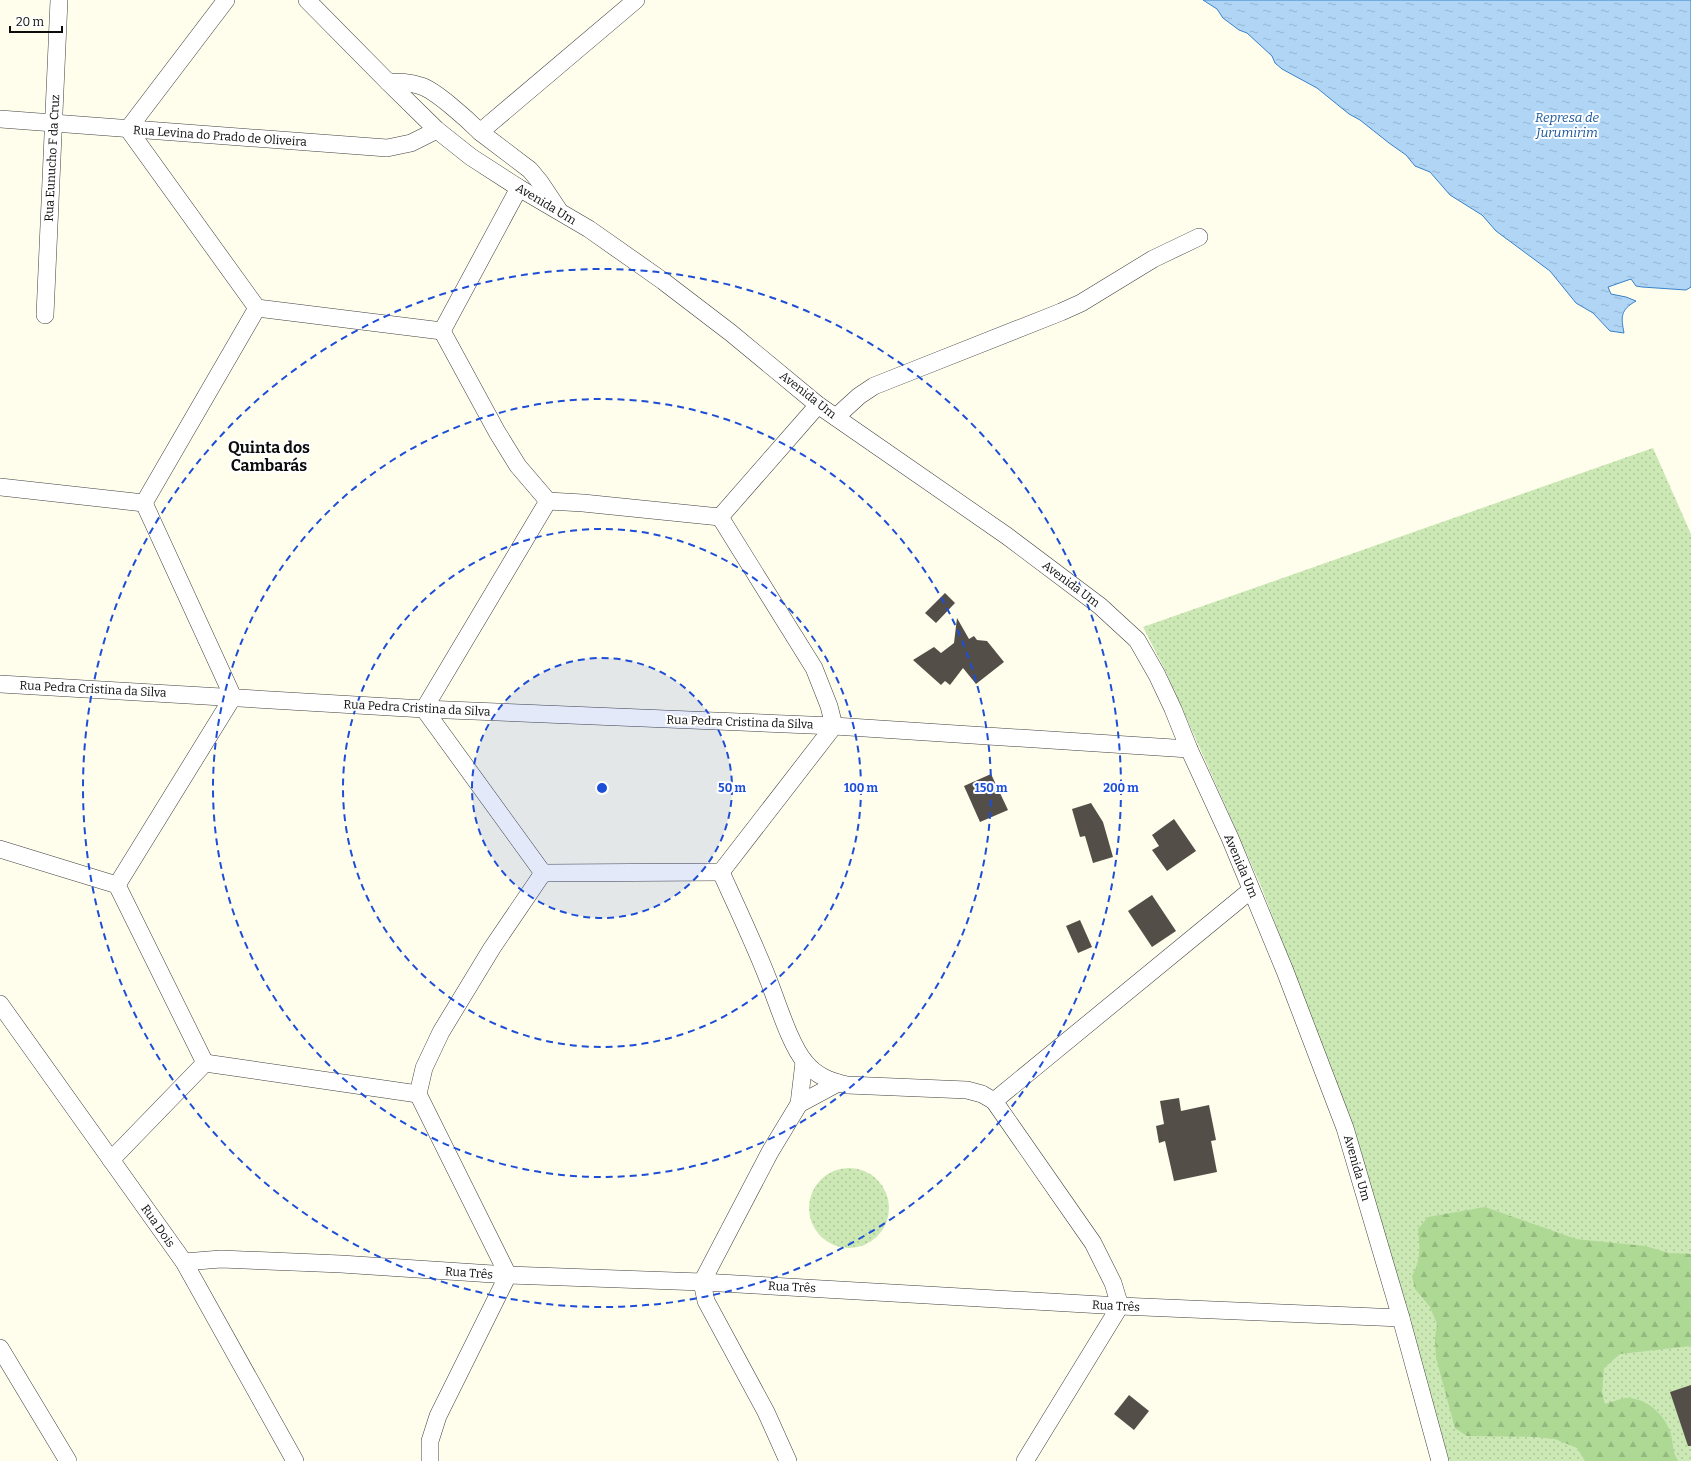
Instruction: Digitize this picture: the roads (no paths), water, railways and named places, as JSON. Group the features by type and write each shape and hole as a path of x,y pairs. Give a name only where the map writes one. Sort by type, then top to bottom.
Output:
{"street":[{"name":"Rua Eunucho F da Cruz","path":"45,315 59,0"},
{"path":"226,0 128,129 257,308 442,331"},
{"name":"Avenida Um","path":"307,0 437,130 471,157 519,188 589,229 663,281 731,332 818,405 1007,536 1100,606 1137,640 1173,709 1189,749 1230,838 1285,971 1345,1128 1401,1318 1440,1461"},
{"path":"480,132 636,0"},
{"path":"388,82 403,82 423,86 460,114 480,132 530,170 561,213"},
{"name":"Rua Levina do Prado de Oliveira","path":"0,119 387,148 411,143 437,130"},
{"path":"442,331 519,188"},
{"path":"836,417 859,396 874,386 1081,303 1153,259 1199,237"},
{"path":"144,503 257,308"},
{"path":"442,331 470,384 518,466 548,501 583,503 720,517"},
{"path":"720,517 818,405"},
{"path":"0,488 144,503"},
{"path":"543,872 424,709 548,501"},
{"path":"117,885 233,697 144,503"},
{"path":"720,517 814,668 829,706 834,726 721,872"},
{"name":"Rua Pedra Cristina da Silva","path":"0,684 424,709 834,726 1189,749"},
{"path":"0,849 117,885 206,1064"},
{"path":"543,872 721,872"},
{"path":"430,1461 430,1441 438,1416 508,1275 418,1094 424,1068 441,1032 492,948 543,872"},
{"path":"721,872 796,1048 804,1062 816,1073 830,1081 838,1083 879,1087 967,1090 982,1094 994,1101 1093,1243 1113,1282 1120,1306 1025,1461"},
{"path":"994,1101 1251,890"},
{"name":"Rua Dois","path":"0,1004 184,1262 294,1460"},
{"path":"788,1461 766,1412 706,1301 702,1282 770,1152 799,1104 804,1062"},
{"path":"206,1064 418,1094"},
{"path":"112,1160 206,1064"},
{"path":"799,1104 838,1083"},
{"name":"Rua Três","path":"184,1262 221,1259 341,1264 508,1275 702,1282 1120,1306 1401,1318"},
{"path":"0,1348 68,1461"},
{"path":"1426,1461 1436,1443"}],"water":[{"name":"Represa de Jurumirim","path":"1203,0 1691,0 1691,287 1686,290 1642,287 1636,286 1631,279 1608,287 1611,294 1636,301 1624,311 1622,323 1624,333 1610,331 1593,313 1576,303 1550,271 1496,231 1482,215 1450,195 1430,172 1415,166 1406,155 1360,120 1349,114 1317,88 1282,69 1275,63 1272,56 1247,33 1239,30 1223,18 1217,9"}],"district":[{"name":"Quinta dos Cambarás","path":"269,456"}]}
